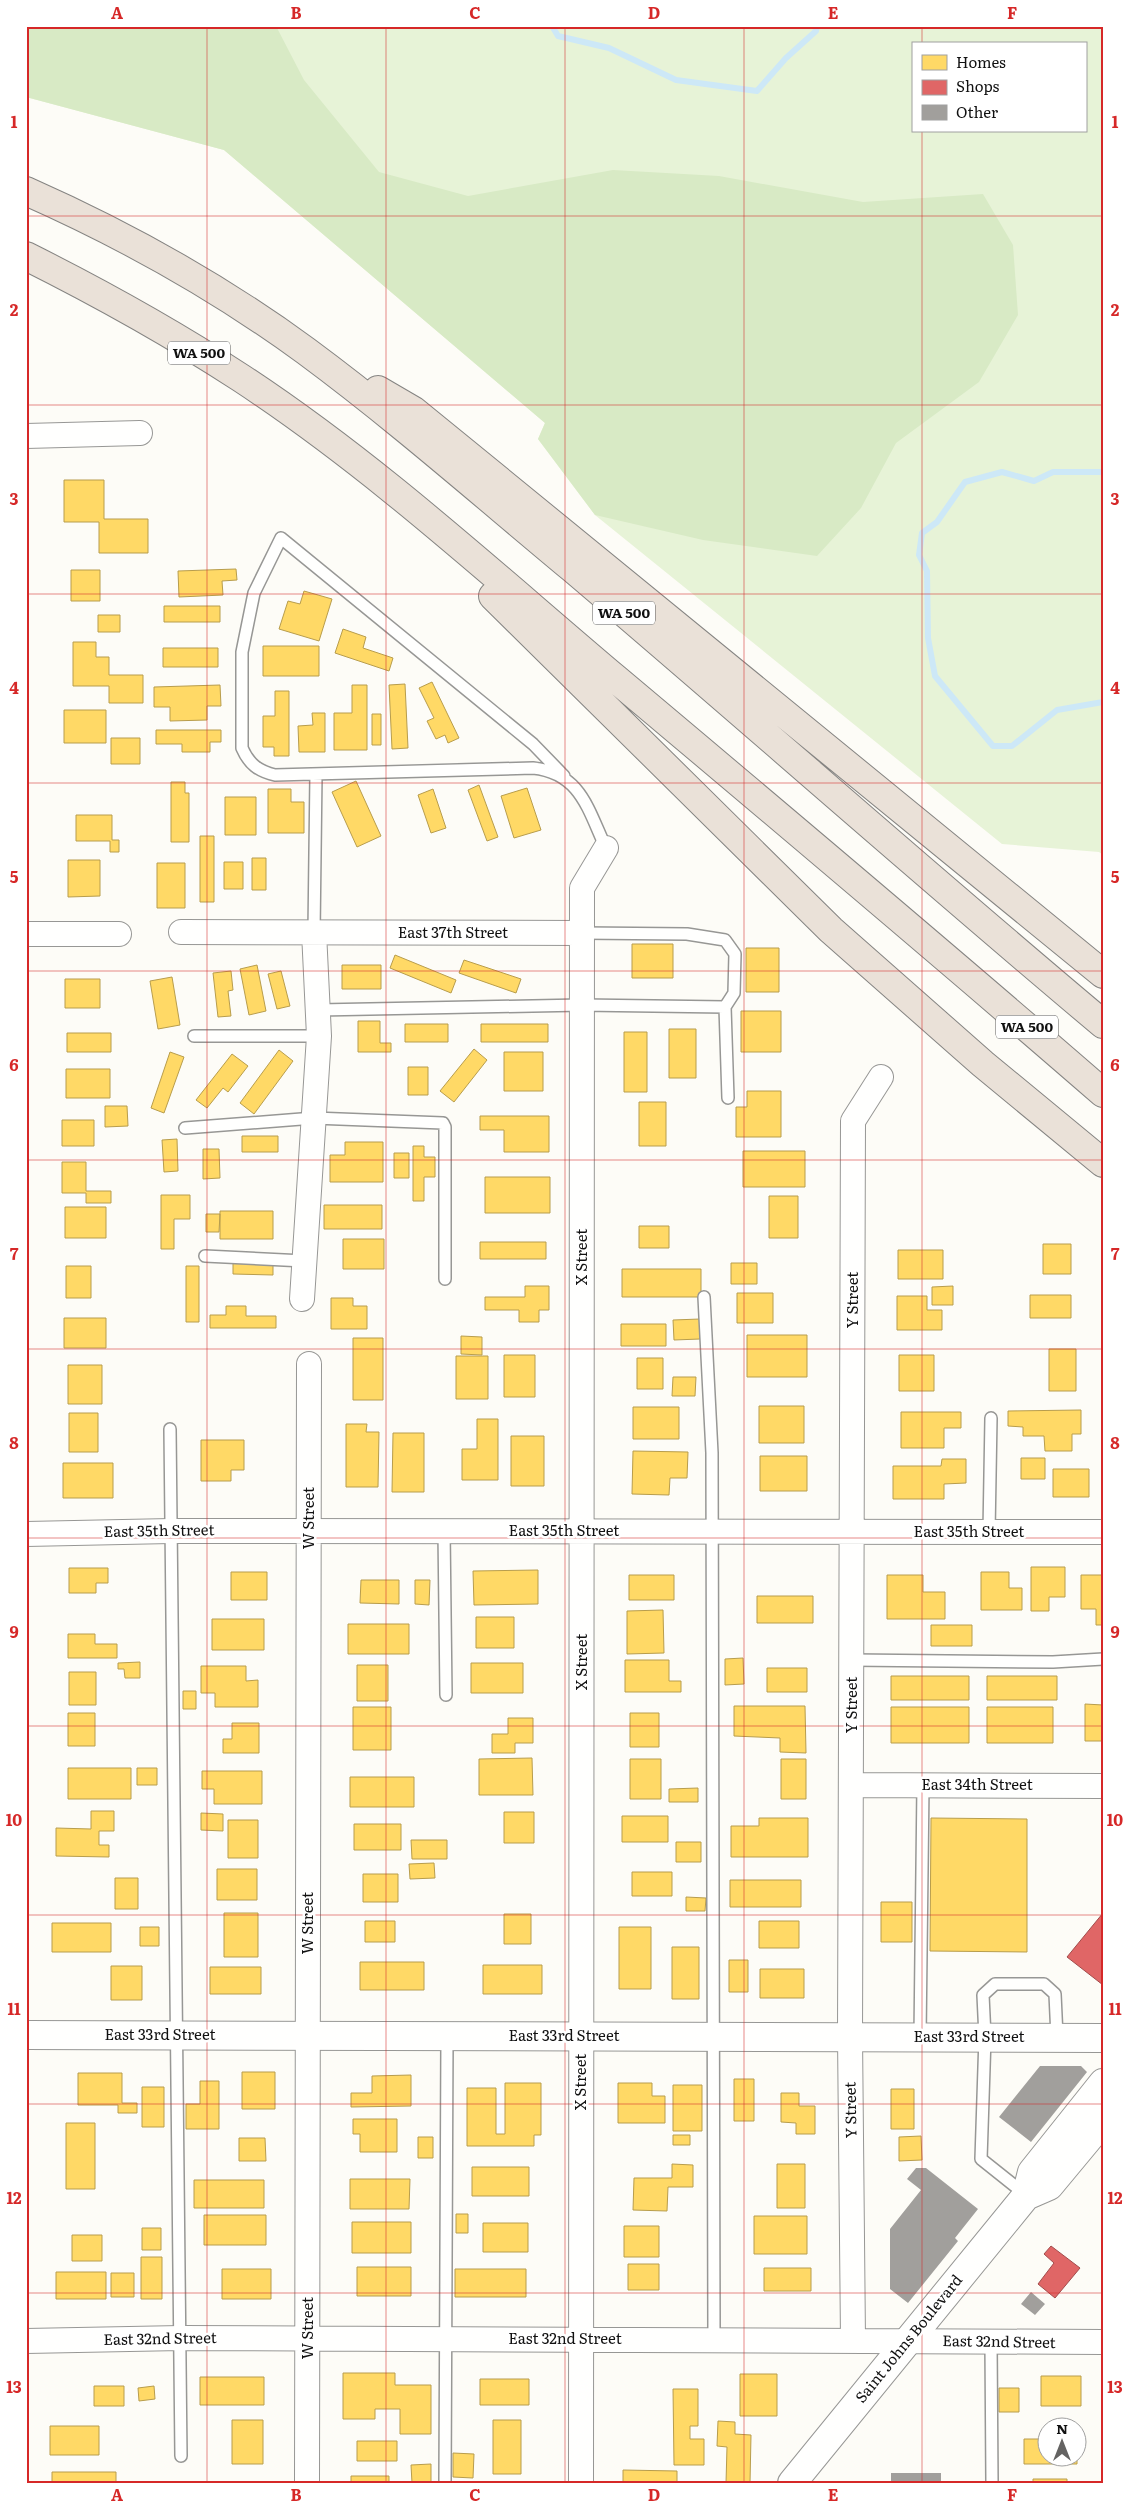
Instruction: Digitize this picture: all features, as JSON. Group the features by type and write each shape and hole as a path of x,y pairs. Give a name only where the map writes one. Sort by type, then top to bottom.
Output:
{"highway":[{"name":"WA 500","path":"26,191 175,268 275,330 305,351 494,502 758,727 964,908 1103,1024"},
{"name":"WA 500","path":"26,256 88,287 242,379 361,467 457,544 937,949 1103,1093"},
{"path":"275,330 414,411 1103,974"},
{"path":"361,467 830,930 976,1058 1103,1162"}],"street":[{"path":"26,436 140,433"},
{"name":"X Street","path":"580,2483 582,888 606,848"},
{"name":"East 37th Street","path":"181,932 582,933"},
{"path":"302,1299 319,1036 314,932"},
{"path":"26,934 119,934"},
{"name":"Y Street","path":"853,2340 850,2036 853,1121 881,1077"},
{"name":"W Street","path":"308,2483 309,1364"},
{"name":"East 35th Street","path":"26,1534 171,1531 1103,1532"},
{"name":"East 34th Street","path":"851,1785 1103,1786"},
{"name":"East 33rd Street","path":"26,2035 1103,2038"},
{"name":"Saint Johns Boulevard","path":"792,2483 1026,2196 1032,2172 1103,2083"},
{"name":"Saint Johns Boulevard","path":"1026,2196 1049,2186 1103,2121"},
{"name":"East 32nd Street","path":"26,2340 445,2338 908,2340 991,2343 1103,2342"}],"lane":[{"path":"564,776 549,769 533,768 275,775 264,773 246,758 242,748 242,652 254,593 281,538 533,744 576,787 606,848"},
{"path":"314,932 316,774"},
{"name":"East 37th Street","path":"582,933 687,934 725,940 735,954 734,993 725,1008"},
{"path":"319,1010 582,1005 725,1008 728,1098"},
{"path":"194,1036 319,1036"},
{"path":"185,1128 314,1118 443,1123 445,1127 445,1279"},
{"path":"205,1256 304,1261"},
{"path":"704,1297 712,1453 714,2339"},
{"path":"989,1532 991,1418"},
{"path":"170,1429 180,2456"},
{"path":"444,1531 446,1695"},
{"path":"852,1660 1053,1662 1103,1659"},
{"path":"920,2037 924,1785"},
{"path":"1026,2196 981,2159 985,2037 983,1995 994,1984 1044,1984 1055,1994 1057,2037"},
{"path":"444,2483 447,2037"},
{"path":"991,2343 992,2483"}],"green space":[{"path":"26,26 1103,26 1103,855 1099,852 1002,844 595,515 538,439 545,423 224,150 26,97"},
{"path":"26,26 276,26 304,80 379,172 468,196 613,170 719,176 863,202 983,194 1013,245 1018,315 979,382 896,443 861,508 817,556 703,540 595,515 538,439 545,423 224,150 26,97"}],"building: Homes":[{"path":"64,480 104,480 104,519 148,519 148,553 99,553 99,522 64,522"},
{"path":"236,569 237,580 222,581 223,595 179,597 178,571"},
{"path":"71,570 100,570 100,601 71,601"},
{"path":"304,591 332,599 319,641 279,629 288,601 300,604"},
{"path":"164,606 220,606 220,622 164,622"},
{"path":"98,615 120,615 120,632 98,632"},
{"path":"343,629 366,637 363,648 393,658 389,671 335,653"},
{"path":"73,642 96,642 96,657 109,657 109,675 143,675 143,703 109,703 109,686 73,686"},
{"path":"263,646 319,646 319,676 263,676"},
{"path":"163,648 218,648 218,667 163,667"},
{"path":"432,682 459,738 448,743 445,735 436,739 427,721 434,718 419,688"},
{"path":"405,684 408,748 392,749 389,685"},
{"path":"220,685 221,706 207,706 207,720 170,721 170,707 154,707 154,687"},
{"path":"352,685 367,685 367,750 334,750 334,713 352,713"},
{"path":"275,691 289,691 289,756 274,756 274,747 263,747 263,716 275,716"},
{"path":"64,710 106,710 106,743 64,743"},
{"path":"312,713 325,713 325,752 299,752 298,726 313,725"},
{"path":"372,714 381,714 381,745 372,745"},
{"path":"156,730 221,730 221,742 210,742 210,752 182,752 182,744 156,744"},
{"path":"111,738 140,738 140,764 111,764"},
{"path":"356,781 381,836 357,847 332,792"},
{"path":"171,782 185,782 185,793 189,793 189,842 171,842"},
{"path":"479,785 498,837 487,841 468,790"},
{"path":"527,788 541,830 514,838 501,796"},
{"path":"268,789 291,789 291,802 304,802 304,833 268,833"},
{"path":"433,789 446,828 431,833 418,795"},
{"path":"225,797 256,797 256,835 225,835"},
{"path":"76,815 112,815 112,840 119,840 119,852 110,852 110,841 76,841"},
{"path":"200,836 214,836 214,902 200,902"},
{"path":"252,858 266,858 266,890 252,890"},
{"path":"68,860 100,860 100,896 68,897"},
{"path":"224,862 243,862 243,889 224,889"},
{"path":"157,863 185,863 185,908 157,908"},
{"path":"632,944 673,944 673,978 632,978"},
{"path":"746,948 779,948 779,992 746,992"},
{"path":"395,955 456,980 451,993 390,968"},
{"path":"464,960 521,979 516,993 459,973"},
{"path":"257,965 266,1011 249,1015 240,969"},
{"path":"342,965 381,965 381,989 342,989"},
{"path":"231,971 233,990 228,991 231,1016 218,1017 213,973"},
{"path":"281,971 290,1006 277,1009 268,974"},
{"path":"172,977 180,1025 158,1029 150,981"},
{"path":"65,979 100,979 100,1008 65,1008"},
{"path":"741,1011 781,1011 781,1052 741,1052"},
{"path":"358,1021 380,1021 380,1043 391,1043 391,1052 358,1052"},
{"path":"405,1024 448,1024 448,1042 405,1042"},
{"path":"481,1024 548,1024 548,1042 481,1042"},
{"path":"669,1029 696,1029 696,1078 669,1078"},
{"path":"624,1032 647,1032 647,1092 624,1092"},
{"path":"67,1033 111,1033 111,1052 67,1052"},
{"path":"474,1049 487,1060 454,1102 440,1091"},
{"path":"279,1050 293,1061 254,1114 240,1103"},
{"path":"170,1052 184,1057 164,1113 151,1108"},
{"path":"504,1052 543,1052 543,1091 504,1091"},
{"path":"232,1054 248,1066 228,1092 223,1088 207,1108 196,1100"},
{"path":"408,1067 428,1067 428,1095 408,1095"},
{"path":"66,1069 110,1069 110,1098 66,1098"},
{"path":"747,1091 781,1091 781,1137 736,1137 736,1107 747,1107"},
{"path":"639,1102 666,1102 666,1146 639,1146"},
{"path":"105,1106 127,1106 128,1126 105,1127"},
{"path":"480,1116 549,1116 549,1152 504,1152 504,1130 480,1130"},
{"path":"62,1120 94,1120 94,1146 62,1146"},
{"path":"242,1136 278,1136 278,1152 242,1152"},
{"path":"177,1139 178,1171 164,1172 162,1140"},
{"path":"345,1142 383,1142 383,1182 330,1182 330,1155 345,1155"},
{"path":"413,1146 424,1146 424,1157 435,1157 435,1177 424,1177 424,1201 413,1201"},
{"path":"203,1149 219,1149 220,1178 203,1179"},
{"path":"743,1151 805,1151 805,1187 743,1187"},
{"path":"394,1153 409,1153 409,1178 394,1178"},
{"path":"62,1162 86,1162 86,1191 111,1191 111,1203 86,1203 86,1193 62,1193"},
{"path":"485,1177 550,1177 550,1213 485,1213"},
{"path":"161,1195 190,1195 190,1219 174,1219 174,1249 161,1249"},
{"path":"769,1196 798,1196 798,1238 769,1238"},
{"path":"324,1205 382,1205 382,1229 324,1229"},
{"path":"65,1207 106,1207 106,1238 65,1238"},
{"path":"220,1211 273,1211 273,1239 220,1239"},
{"path":"206,1214 220,1214 219,1232 206,1232"},
{"path":"639,1226 669,1226 669,1248 639,1248"},
{"path":"343,1239 384,1239 384,1269 343,1269"},
{"path":"480,1242 546,1242 546,1259 480,1259"},
{"path":"1043,1244 1071,1244 1071,1274 1043,1274"},
{"path":"898,1250 943,1250 943,1279 898,1279"},
{"path":"233,1263 273,1264 273,1275 233,1274"},
{"path":"731,1263 757,1263 757,1284 731,1284"},
{"path":"66,1266 91,1266 91,1298 66,1298"},
{"path":"186,1266 199,1266 199,1322 186,1322"},
{"path":"622,1269 701,1269 701,1297 622,1297"},
{"path":"525,1286 549,1286 549,1310 539,1310 539,1322 519,1322 519,1310 485,1310 485,1297 525,1297"},
{"path":"953,1286 953,1305 932,1305 932,1287"},
{"path":"737,1293 773,1293 773,1323 737,1323"},
{"path":"1030,1295 1071,1295 1071,1318 1030,1318"},
{"path":"897,1296 927,1296 927,1310 942,1310 942,1330 897,1330"},
{"path":"331,1298 353,1298 353,1306 367,1306 367,1329 331,1329"},
{"path":"226,1306 246,1306 246,1316 276,1316 276,1328 210,1328 210,1315 226,1315"},
{"path":"64,1318 106,1318 106,1348 64,1348"},
{"path":"700,1319 700,1339 674,1340 673,1320"},
{"path":"621,1324 666,1324 666,1346 621,1346"},
{"path":"747,1335 807,1335 807,1377 747,1377"},
{"path":"461,1336 482,1337 482,1355 461,1354"},
{"path":"353,1338 383,1338 383,1400 353,1400"},
{"path":"1049,1349 1076,1349 1076,1391 1049,1391"},
{"path":"504,1355 535,1355 535,1397 504,1397"},
{"path":"899,1355 934,1355 934,1391 899,1391"},
{"path":"456,1356 488,1356 488,1399 456,1399"},
{"path":"637,1358 663,1358 663,1389 637,1389"},
{"path":"68,1365 102,1365 102,1404 68,1404"},
{"path":"673,1377 696,1377 695,1396 672,1396"},
{"path":"759,1406 804,1406 804,1443 759,1443"},
{"path":"633,1407 679,1407 679,1439 633,1439"},
{"path":"1081,1410 1081,1434 1072,1434 1072,1451 1045,1451 1044,1436 1023,1436 1023,1427 1008,1426 1008,1411"},
{"path":"901,1412 961,1412 961,1428 944,1428 944,1448 901,1448"},
{"path":"69,1413 98,1413 98,1452 69,1452"},
{"path":"477,1419 498,1419 498,1480 462,1480 462,1449 477,1449"},
{"path":"346,1424 367,1424 366,1432 379,1432 378,1487 346,1487"},
{"path":"393,1433 424,1433 424,1492 392,1492"},
{"path":"511,1436 544,1436 544,1486 511,1486"},
{"path":"201,1440 244,1440 244,1470 231,1470 231,1481 201,1481"},
{"path":"633,1451 688,1452 687,1478 670,1478 669,1495 632,1494"},
{"path":"760,1456 807,1456 807,1491 760,1491"},
{"path":"1021,1458 1045,1458 1045,1479 1021,1479"},
{"path":"942,1459 966,1459 966,1483 944,1484 944,1499 893,1499 893,1466 941,1466"},
{"path":"63,1463 113,1463 113,1498 63,1498"},
{"path":"1053,1469 1089,1469 1089,1497 1053,1497"},
{"path":"1031,1567 1065,1567 1065,1597 1049,1597 1049,1611 1031,1611"},
{"path":"69,1568 108,1568 108,1583 96,1583 96,1593 69,1593"},
{"path":"538,1570 538,1604 474,1605 473,1571"},
{"path":"231,1572 267,1572 267,1600 231,1600"},
{"path":"981,1572 1009,1572 1009,1588 1022,1588 1022,1610 981,1610"},
{"path":"629,1575 674,1575 674,1600 629,1600"},
{"path":"887,1575 923,1575 923,1592 945,1592 945,1619 887,1619"},
{"path":"1081,1575 1103,1575 1103,1625 1096,1625 1096,1609 1081,1609"},
{"path":"361,1580 399,1580 399,1604 360,1603"},
{"path":"415,1580 430,1580 429,1605 415,1604"},
{"path":"757,1596 813,1596 813,1623 757,1623"},
{"path":"663,1610 664,1653 627,1654 627,1611"},
{"path":"476,1617 514,1617 514,1648 476,1648"},
{"path":"212,1619 264,1619 264,1650 212,1650"},
{"path":"348,1624 409,1624 409,1654 348,1654"},
{"path":"931,1625 972,1625 972,1646 931,1646"},
{"path":"68,1634 95,1634 95,1644 117,1644 117,1658 68,1658"},
{"path":"743,1658 744,1684 725,1685 725,1659"},
{"path":"625,1660 669,1660 669,1681 681,1681 681,1692 625,1692"},
{"path":"140,1662 140,1678 125,1678 124,1669 118,1669 118,1663"},
{"path":"471,1663 523,1663 523,1693 471,1693"},
{"path":"357,1665 388,1665 388,1701 357,1701"},
{"path":"201,1666 246,1666 246,1681 258,1680 258,1707 215,1707 215,1693 201,1693"},
{"path":"767,1668 807,1668 807,1692 767,1692"},
{"path":"69,1672 96,1672 96,1705 69,1705"},
{"path":"891,1676 969,1676 969,1700 891,1700"},
{"path":"987,1676 1057,1676 1057,1700 987,1700"},
{"path":"183,1691 196,1691 196,1709 183,1709"},
{"path":"1085,1704 1103,1705 1103,1741 1085,1741"},
{"path":"734,1706 805,1706 806,1753 780,1752 780,1738 734,1736"},
{"path":"353,1707 391,1707 391,1750 353,1750"},
{"path":"891,1707 969,1707 969,1743 891,1743"},
{"path":"987,1707 1053,1707 1053,1743 987,1743"},
{"path":"68,1713 95,1713 95,1746 68,1746"},
{"path":"630,1713 659,1713 659,1747 630,1747"},
{"path":"508,1718 533,1718 533,1743 515,1743 515,1753 492,1753 492,1734 508,1734"},
{"path":"232,1723 259,1723 259,1753 223,1753 223,1739 232,1739"},
{"path":"532,1758 533,1795 479,1795 479,1759"},
{"path":"630,1759 661,1759 661,1799 630,1799"},
{"path":"781,1759 806,1759 806,1799 781,1799"},
{"path":"68,1768 131,1768 131,1799 68,1799"},
{"path":"137,1768 157,1768 157,1785 137,1785"},
{"path":"202,1771 262,1771 262,1804 214,1804 214,1789 202,1789"},
{"path":"350,1777 414,1777 414,1807 350,1807"},
{"path":"698,1788 698,1802 669,1802 669,1789"},
{"path":"91,1811 114,1811 114,1831 99,1831 99,1845 109,1845 109,1857 56,1856 56,1828 91,1829"},
{"path":"504,1812 534,1812 534,1843 504,1843"},
{"path":"201,1813 223,1814 223,1831 201,1830"},
{"path":"622,1816 668,1816 668,1842 622,1842"},
{"path":"759,1818 808,1818 808,1857 731,1857 731,1826 759,1826"},
{"path":"931,1818 1027,1819 1027,1952 930,1951"},
{"path":"228,1820 258,1820 258,1858 228,1858"},
{"path":"354,1824 401,1824 401,1850 354,1850"},
{"path":"411,1840 447,1840 447,1859 412,1859"},
{"path":"676,1842 701,1842 701,1862 676,1862"},
{"path":"434,1863 435,1878 410,1879 409,1864"},
{"path":"217,1869 257,1869 257,1900 217,1900"},
{"path":"632,1872 672,1872 672,1896 632,1896"},
{"path":"363,1874 398,1874 398,1902 363,1902"},
{"path":"115,1878 138,1878 138,1909 115,1909"},
{"path":"730,1880 801,1880 801,1907 730,1907"},
{"path":"686,1897 706,1898 705,1911 686,1911"},
{"path":"881,1902 912,1902 912,1942 881,1942"},
{"path":"224,1913 258,1913 258,1957 224,1957"},
{"path":"504,1914 531,1914 531,1944 504,1944"},
{"path":"365,1921 395,1921 395,1942 365,1942"},
{"path":"759,1921 799,1921 799,1948 759,1948"},
{"path":"52,1923 111,1923 111,1952 52,1952"},
{"path":"140,1927 159,1927 159,1946 140,1946"},
{"path":"619,1927 651,1927 651,1989 619,1989"},
{"path":"672,1947 699,1947 699,1999 672,1999"},
{"path":"729,1960 748,1960 748,1992 729,1992"},
{"path":"360,1962 424,1962 424,1990 360,1990"},
{"path":"483,1965 542,1965 542,1994 483,1994"},
{"path":"111,1966 142,1966 142,2000 111,2000"},
{"path":"210,1967 261,1967 261,1994 210,1994"},
{"path":"760,1969 804,1969 804,1998 760,1998"},
{"path":"242,2072 275,2072 275,2109 242,2109"},
{"path":"78,2073 122,2073 122,2103 137,2103 137,2113 118,2113 118,2105 78,2105"},
{"path":"411,2075 411,2106 351,2107 351,2093 372,2093 372,2076"},
{"path":"734,2079 754,2079 754,2121 734,2121"},
{"path":"200,2081 219,2081 219,2129 186,2129 186,2104 200,2104"},
{"path":"505,2083 541,2083 541,2135 534,2135 534,2146 467,2146 467,2088 496,2088 496,2134 505,2134"},
{"path":"618,2083 652,2083 652,2096 665,2096 665,2123 618,2123"},
{"path":"673,2085 702,2085 702,2131 673,2131"},
{"path":"142,2087 164,2087 164,2127 142,2127"},
{"path":"891,2089 914,2089 914,2129 891,2129"},
{"path":"781,2093 799,2093 799,2106 815,2106 815,2134 796,2134 796,2123 781,2122"},
{"path":"353,2119 397,2119 397,2152 360,2152 360,2134 353,2134"},
{"path":"66,2123 95,2123 95,2189 66,2189"},
{"path":"673,2135 690,2135 690,2145 673,2145"},
{"path":"921,2136 922,2160 899,2161 899,2137"},
{"path":"418,2137 433,2137 433,2158 418,2158"},
{"path":"239,2138 265,2138 266,2161 239,2161"},
{"path":"672,2164 693,2165 693,2187 668,2187 667,2211 633,2210 634,2178 672,2178"},
{"path":"777,2164 805,2164 805,2208 777,2208"},
{"path":"472,2167 529,2167 529,2196 472,2196"},
{"path":"350,2179 410,2179 409,2209 350,2209"},
{"path":"194,2180 264,2180 264,2208 194,2208"},
{"path":"456,2214 468,2214 468,2233 456,2233"},
{"path":"204,2215 266,2215 266,2245 204,2245"},
{"path":"754,2216 807,2216 807,2254 754,2254"},
{"path":"352,2222 411,2222 411,2253 352,2253"},
{"path":"483,2223 528,2223 528,2252 483,2252"},
{"path":"624,2226 659,2226 659,2257 624,2257"},
{"path":"142,2228 161,2228 161,2250 142,2250"},
{"path":"72,2235 102,2235 102,2261 72,2261"},
{"path":"141,2257 162,2257 162,2299 141,2299"},
{"path":"628,2264 659,2264 659,2290 628,2290"},
{"path":"357,2267 411,2267 411,2296 357,2296"},
{"path":"764,2268 811,2268 811,2291 764,2291"},
{"path":"222,2269 271,2269 271,2299 222,2299"},
{"path":"455,2269 526,2269 526,2297 455,2297"},
{"path":"56,2272 106,2272 106,2299 56,2299"},
{"path":"111,2273 134,2273 134,2297 111,2297"},
{"path":"343,2373 395,2373 395,2385 431,2385 431,2434 400,2434 400,2409 375,2409 375,2419 343,2419"},
{"path":"740,2374 777,2374 777,2416 740,2416"},
{"path":"1041,2376 1081,2376 1081,2406 1041,2406"},
{"path":"200,2377 264,2377 264,2405 200,2405"},
{"path":"480,2379 529,2379 529,2405 480,2405"},
{"path":"94,2386 124,2386 124,2406 94,2406"},
{"path":"154,2386 155,2399 139,2401 138,2388"},
{"path":"999,2388 1019,2388 1019,2412 999,2412"},
{"path":"673,2389 698,2389 698,2426 690,2426 690,2439 704,2439 704,2465 674,2465"},
{"path":"232,2420 263,2420 263,2464 232,2464"},
{"path":"493,2420 521,2420 521,2474 493,2474"},
{"path":"718,2421 735,2422 735,2434 751,2435 750,2483 726,2483 727,2447 717,2446"},
{"path":"50,2426 99,2426 99,2455 50,2455"},
{"path":"1024,2439 1036,2439 1036,2464 1024,2464"},
{"path":"357,2441 397,2441 397,2461 357,2461"},
{"path":"453,2453 474,2454 473,2478 453,2477"},
{"path":"431,2464 431,2483 412,2483 411,2465"},
{"path":"623,2470 677,2471 677,2483 623,2483"},
{"path":"52,2472 116,2472 116,2483 52,2483"},
{"path":"351,2476 389,2476 389,2483 351,2483"},
{"path":"1033,2479 1067,2479 1067,2483 1033,2483"}],"building: Shops":[{"path":"1103,1913 1103,1985 1067,1957"},
{"path":"1051,2246 1080,2268 1055,2298 1038,2284 1054,2263 1044,2254"}],"building: Other":[{"path":"1040,2066 1081,2066 1087,2072 1031,2142 999,2117"},
{"path":"916,2168 926,2168 978,2209 955,2238 958,2241 908,2303 890,2289 890,2229 921,2190 907,2179"},
{"path":"1031,2292 1045,2304 1035,2315 1021,2304"},
{"path":"891,2473 941,2473 941,2483 891,2483"}],"waterway":[{"path":"552,26 558,36 609,48 676,80 757,91 786,58 816,31 817,26"},
{"path":"1103,472 1053,472 1034,481 1002,472 965,482 937,522 922,533 919,555 927,571 928,638 935,676 993,746 1012,746 1057,710 1103,702"}]}
